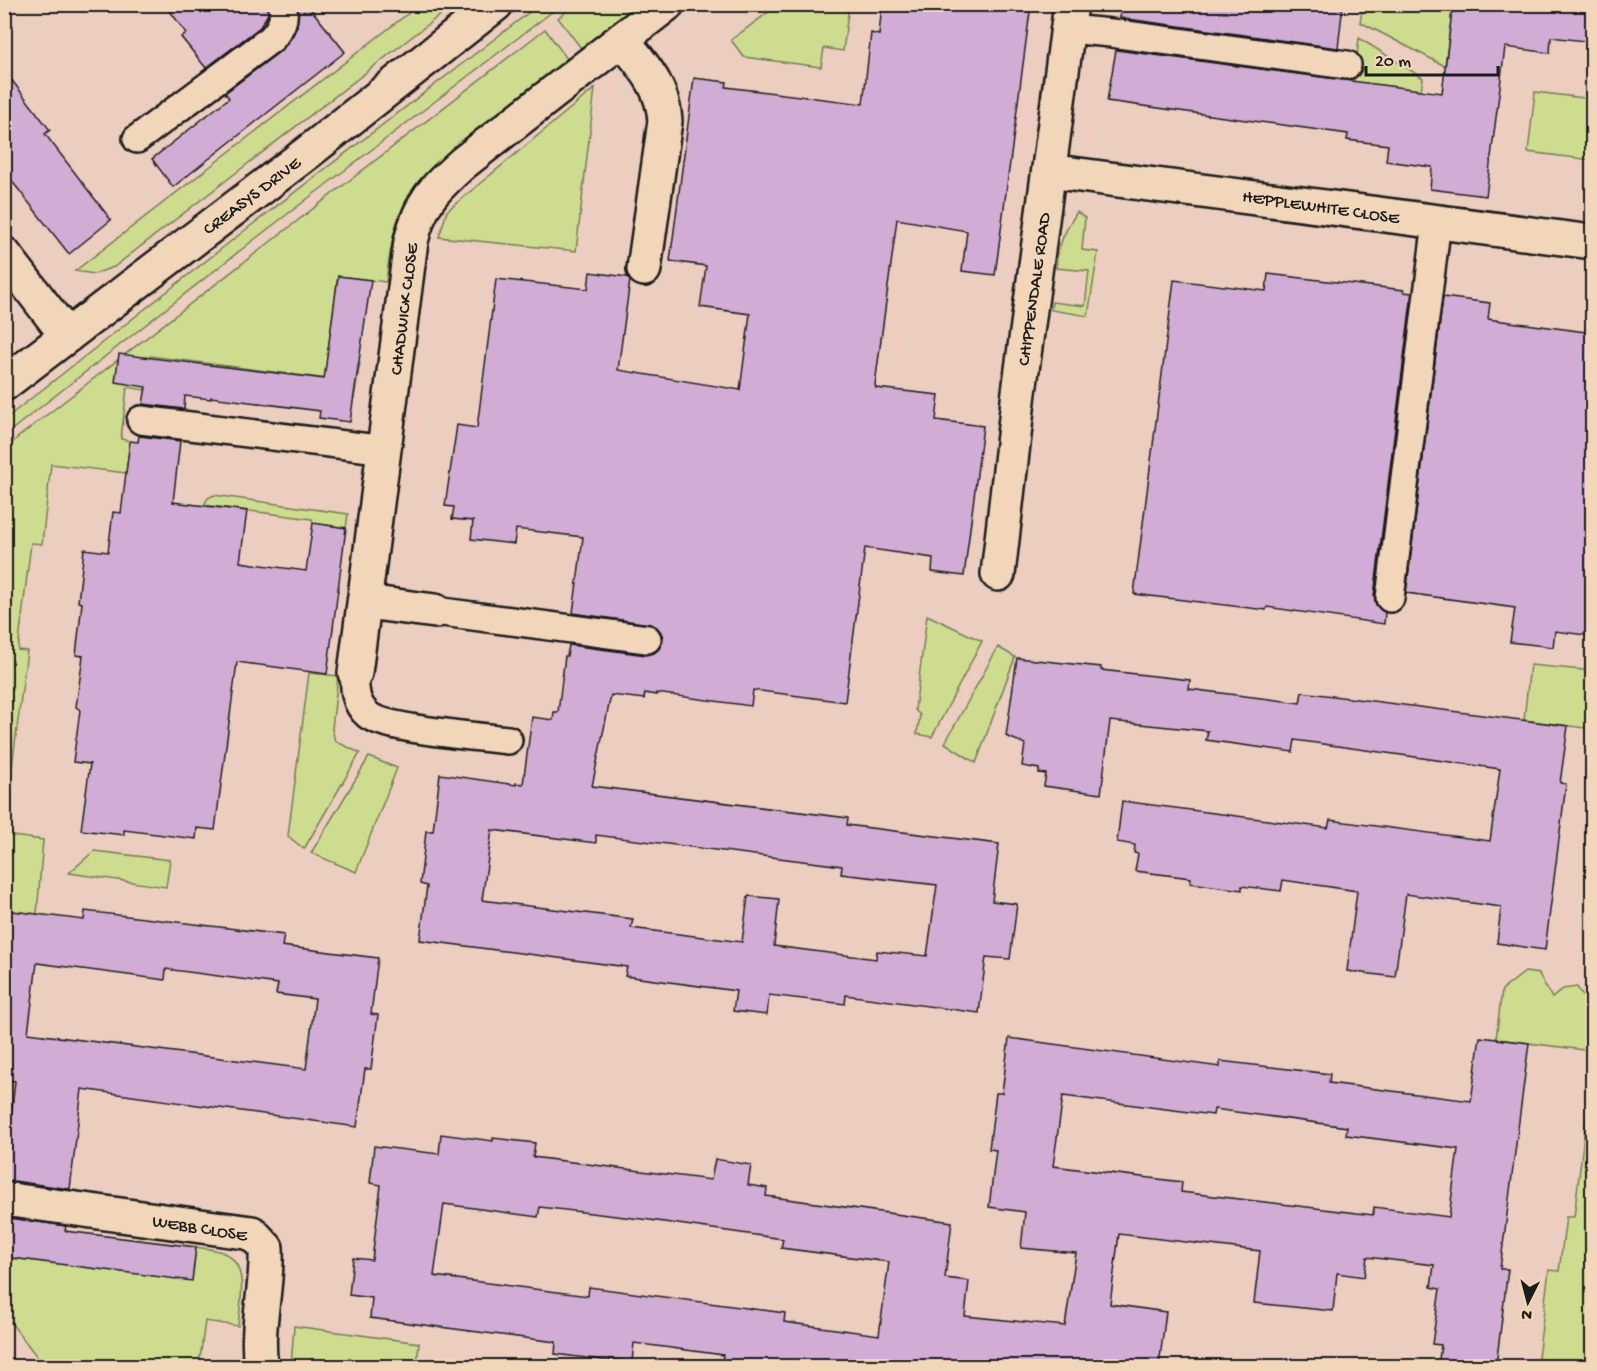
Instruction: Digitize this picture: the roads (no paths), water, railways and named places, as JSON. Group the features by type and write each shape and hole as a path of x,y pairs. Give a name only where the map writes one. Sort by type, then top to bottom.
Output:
{"street":[{"name":"CREASYS DRIVE","path":"4,384 307,153 496,4"},
{"name":"CHADWICK CLOSE","path":"355,673 386,450 411,242 425,201 436,186 463,163 667,4"},
{"name":"CHIPPENDALE ROAD","path":"998,574 1018,392 1069,17"},
{"path":"622,39 649,74 664,103 665,121 644,269"},
{"name":"HEPPLEWHITE CLOSE","path":"1049,171 1593,242"},
{"path":"4,254 67,336"},
{"path":"366,602 435,611"},
{"name":"WEBB CLOSE","path":"11,1200 252,1233 266,1248 267,1266 260,1338 261,1366"}],"lane":[{"path":"137,139 271,39 283,21 282,4"},
{"path":"1069,17 1111,33 1347,64"},
{"path":"1390,597 1437,222"},
{"path":"141,420 386,450"},
{"path":"435,611 647,639"},
{"path":"355,673 354,690 358,704 368,715 377,720 400,726 508,740"}]}
